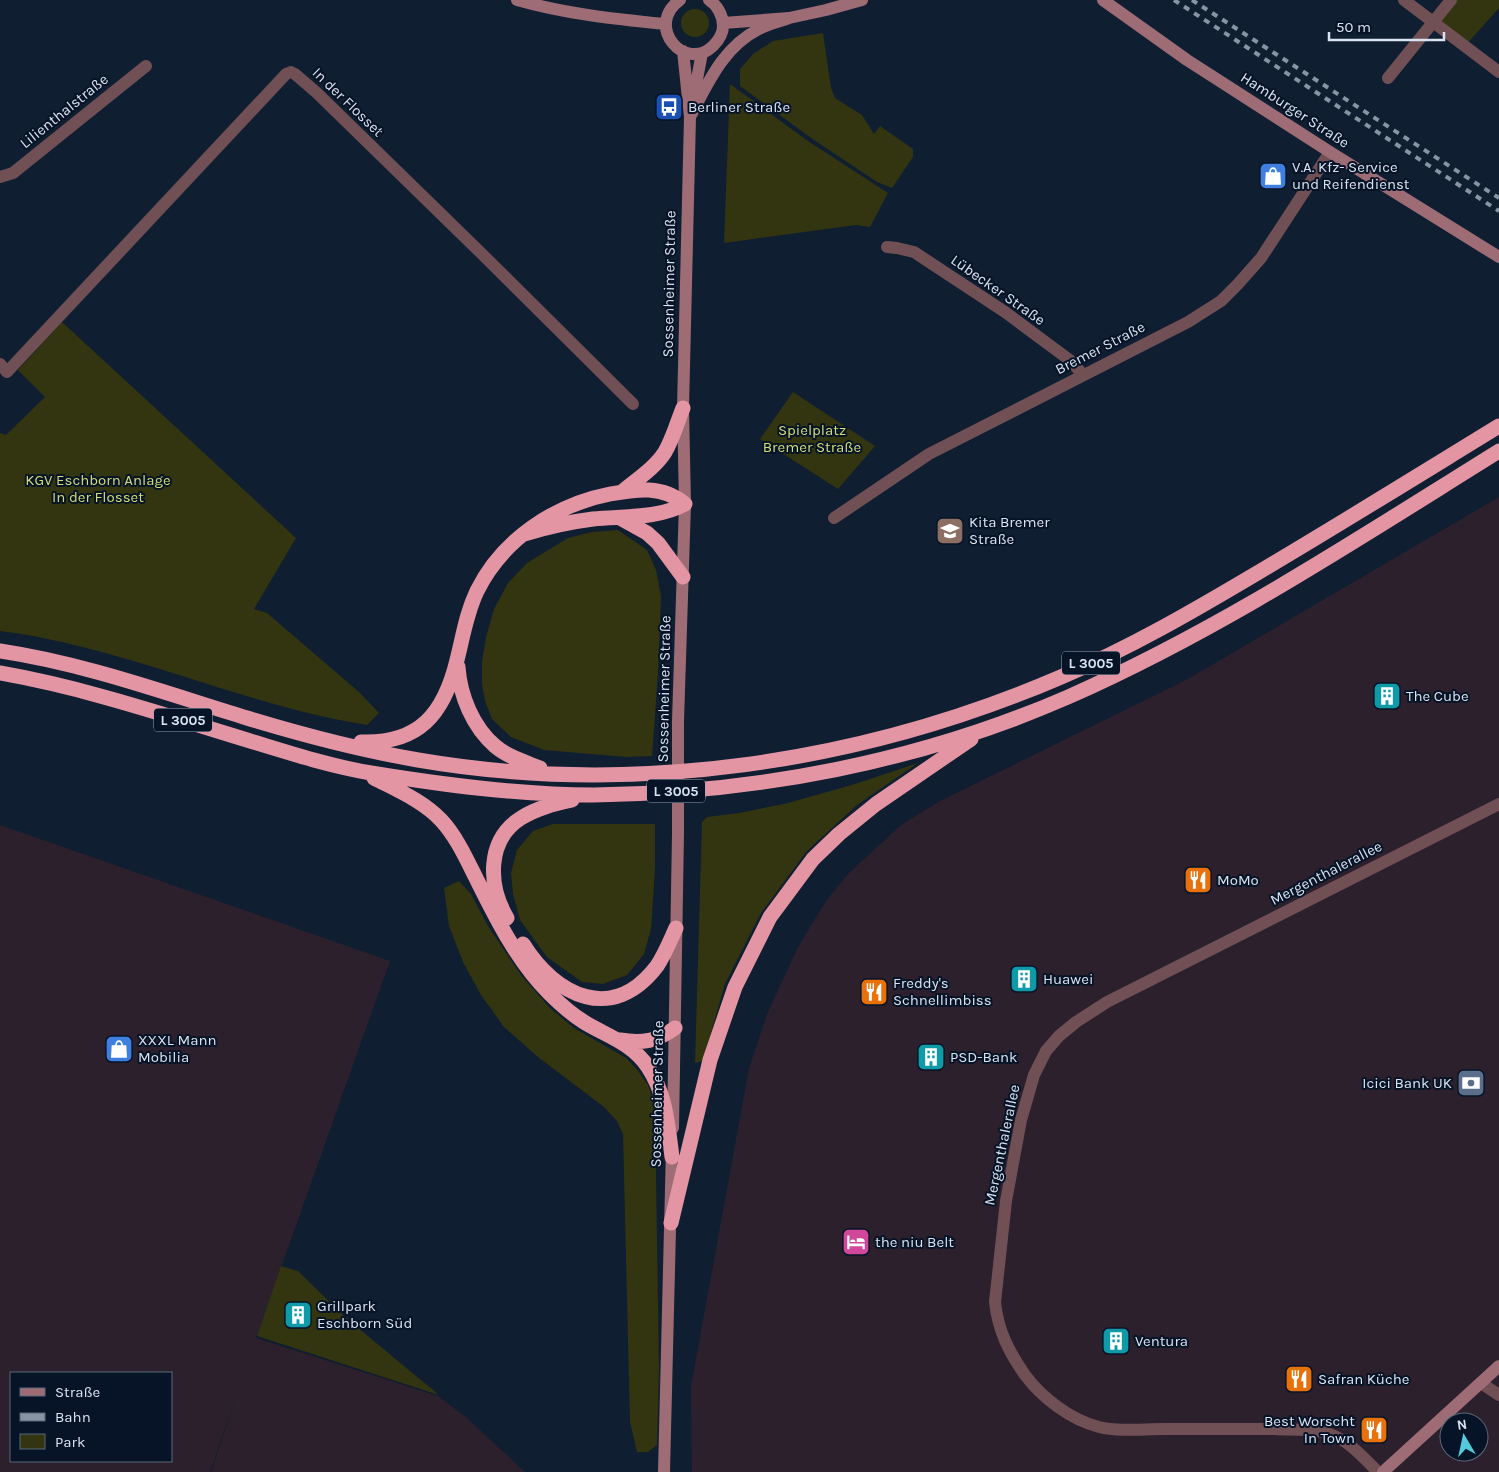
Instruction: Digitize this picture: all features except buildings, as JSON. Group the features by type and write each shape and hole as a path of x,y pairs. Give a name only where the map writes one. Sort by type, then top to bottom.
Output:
{"highway":[{"path":"622,492 654,464 664,452 682,408"},
{"name":"L 3005","path":"0,651 96,670 249,719 332,742 432,762 497,770 558,774 634,774 757,763 801,756 913,731 979,709 1062,677 1136,642 1204,605 1324,534 1499,426"},
{"name":"L 3005","path":"0,673 87,692 289,753 364,772 418,781 494,789 592,795 707,790 803,776 911,752 987,729 1067,697 1145,661 1281,586 1499,451"},
{"path":"332,742 385,742 402,738 427,722 448,690 457,660 464,625 477,592 508,547 524,534 538,523 577,503 622,492 660,491 677,497 685,504 664,512 564,523 524,534"},
{"path":"620,518 647,533 658,543 683,577"},
{"path":"457,660 460,686 464,697 476,724 486,737 496,747 512,756 558,774"},
{"path":"671,1222 710,1060 735,987 770,917 813,859 839,834 906,782 987,729"},
{"path":"364,772 413,798 432,811 441,820 458,844 503,929 532,976 565,1008 583,1021 620,1040 634,1043 652,1041 663,1037 675,1028"},
{"path":"592,795 550,805 535,811 520,819 509,828 500,840 493,868 496,892 505,915 530,954 560,986 590,998 618,996 645,979 665,954 676,928"},
{"path":"620,1040 646,1064 655,1078 666,1114 672,1157"}],"street":[{"path":"516,0 552,10 592,17 665,24"},
{"path":"680,0 670,10 665,24 668,37 672,43 682,51 689,53 702,53 711,48 718,41 722,33 723,23 721,15 717,7 708,0"},
{"path":"690,117 717,67 737,43 760,28 789,18 862,0"},
{"name":"Hamburger Straße","path":"1103,0 1187,60 1499,257"},
{"path":"1404,0 1499,72"},
{"path":"1388,78 1451,0"},
{"path":"723,23 789,18"},
{"name":"Sossenheimer Straße","path":"664,1472 675,1028 678,721 685,504 682,408 690,117 682,51"},
{"name":"Sossenheimer Straße","path":"690,117 702,53"},
{"name":"Lilienthalstraße","path":"0,177 13,173 146,66"},
{"name":"In der Flosset","path":"4,368 286,74 291,72 324,100 482,253 633,404"},
{"name":"Bremer Straße","path":"834,518 929,454 1188,322 1221,301 1261,258 1330,152"},
{"name":"Lübecker Straße","path":"887,247 914,252 1020,323 1071,361 1083,375"},
{"name":"Mergenthalerallee","path":"1378,1472 1342,1439 1324,1432 1235,1429 1124,1430 1098,1426 1077,1418 1052,1403 1038,1390 1012,1358 997,1318 995,1302 1006,1202 1021,1120 1034,1075 1046,1051 1059,1036 1076,1022 1107,1002 1499,804"},
{"path":"1383,1472 1499,1366"},
{"path":"1481,1383 1499,1395"}],"shaded area":[{"path":"1499,497 1499,1472 692,1472 691,1386 749,1068 767,1014 798,947 826,901 848,874 901,825 940,801 1188,679"},
{"path":"0,825 390,961 256,1338 438,1396 467,1418 525,1472 211,1472 238,1391 210,1472 0,1472"}],"green space":[{"path":"1451,0 1499,0 1499,8 1465,46 1433,22"},
{"path":"695,9 705,13 709,23 705,33 695,37 685,33 681,23 685,13"},
{"path":"823,33 831,88 835,98 862,115 874,134 880,126 913,149 913,157 892,188 877,182 811,138 740,86 740,69 753,54 773,41"},
{"path":"730,84 808,141 888,193 870,227 856,225 724,243"},
{"name":"KGV Eschborn Anlage In der Flosset","path":"62,322 296,538 254,609 267,613 359,692 379,713 367,725 275,704 139,662 93,650 47,639 0,631 0,433 6,435 45,397 18,370"},
{"name":"Spielplatz Bremer Straße","path":"793,392 875,446 838,489 760,439"},
{"path":"618,530 647,550 656,570 661,596 652,756 626,757 544,750 511,737 492,719 485,701 482,684 482,661 494,609 508,583 527,563 568,538 592,532"},
{"path":"918,763 857,805 807,851 761,913 725,984 703,1061 695,1063 702,822 707,817 739,813 788,803 855,784"},
{"path":"553,824 655,824 655,868 651,929 644,954 627,975 603,984 582,982 547,957 520,920 513,894 511,873 517,850 533,831"},
{"path":"459,881 471,894 488,926 521,975 550,1008 574,1028 626,1058 648,1085 655,1107 659,1370 657,1445 648,1452 637,1452 630,1422 623,1134 617,1121 604,1107 538,1057 504,1027 481,995 463,962 449,926 444,888"},
{"path":"281,1266 298,1271 345,1317 439,1395 257,1336"}],"railway":[{"path":"1174,0 1499,211"},
{"path":"1192,0 1499,198"}],"place":[{"name":"Berliner Straße","path":"669,107"},
{"name":"V.A. Kfz- Service und Reifendienst","path":"1273,176"},
{"name":"Kita Bremer Straße","path":"950,531"},
{"name":"The Cube","path":"1387,696"},
{"name":"MoMo","path":"1198,880"},
{"name":"Huawei","path":"1024,979"},
{"name":"Freddy's Schnellimbiss","path":"874,992"},
{"name":"XXXL Mann Mobilia","path":"119,1049"},
{"name":"PSD-Bank","path":"931,1057"},
{"name":"Icici Bank UK","path":"1471,1083"},
{"name":"the niu Belt","path":"856,1242"},
{"name":"Grillpark Eschborn Süd","path":"298,1315"},
{"name":"Ventura","path":"1116,1341"},
{"name":"Safran Küche","path":"1299,1379"},
{"name":"Best Worscht In Town","path":"1374,1430"}]}
